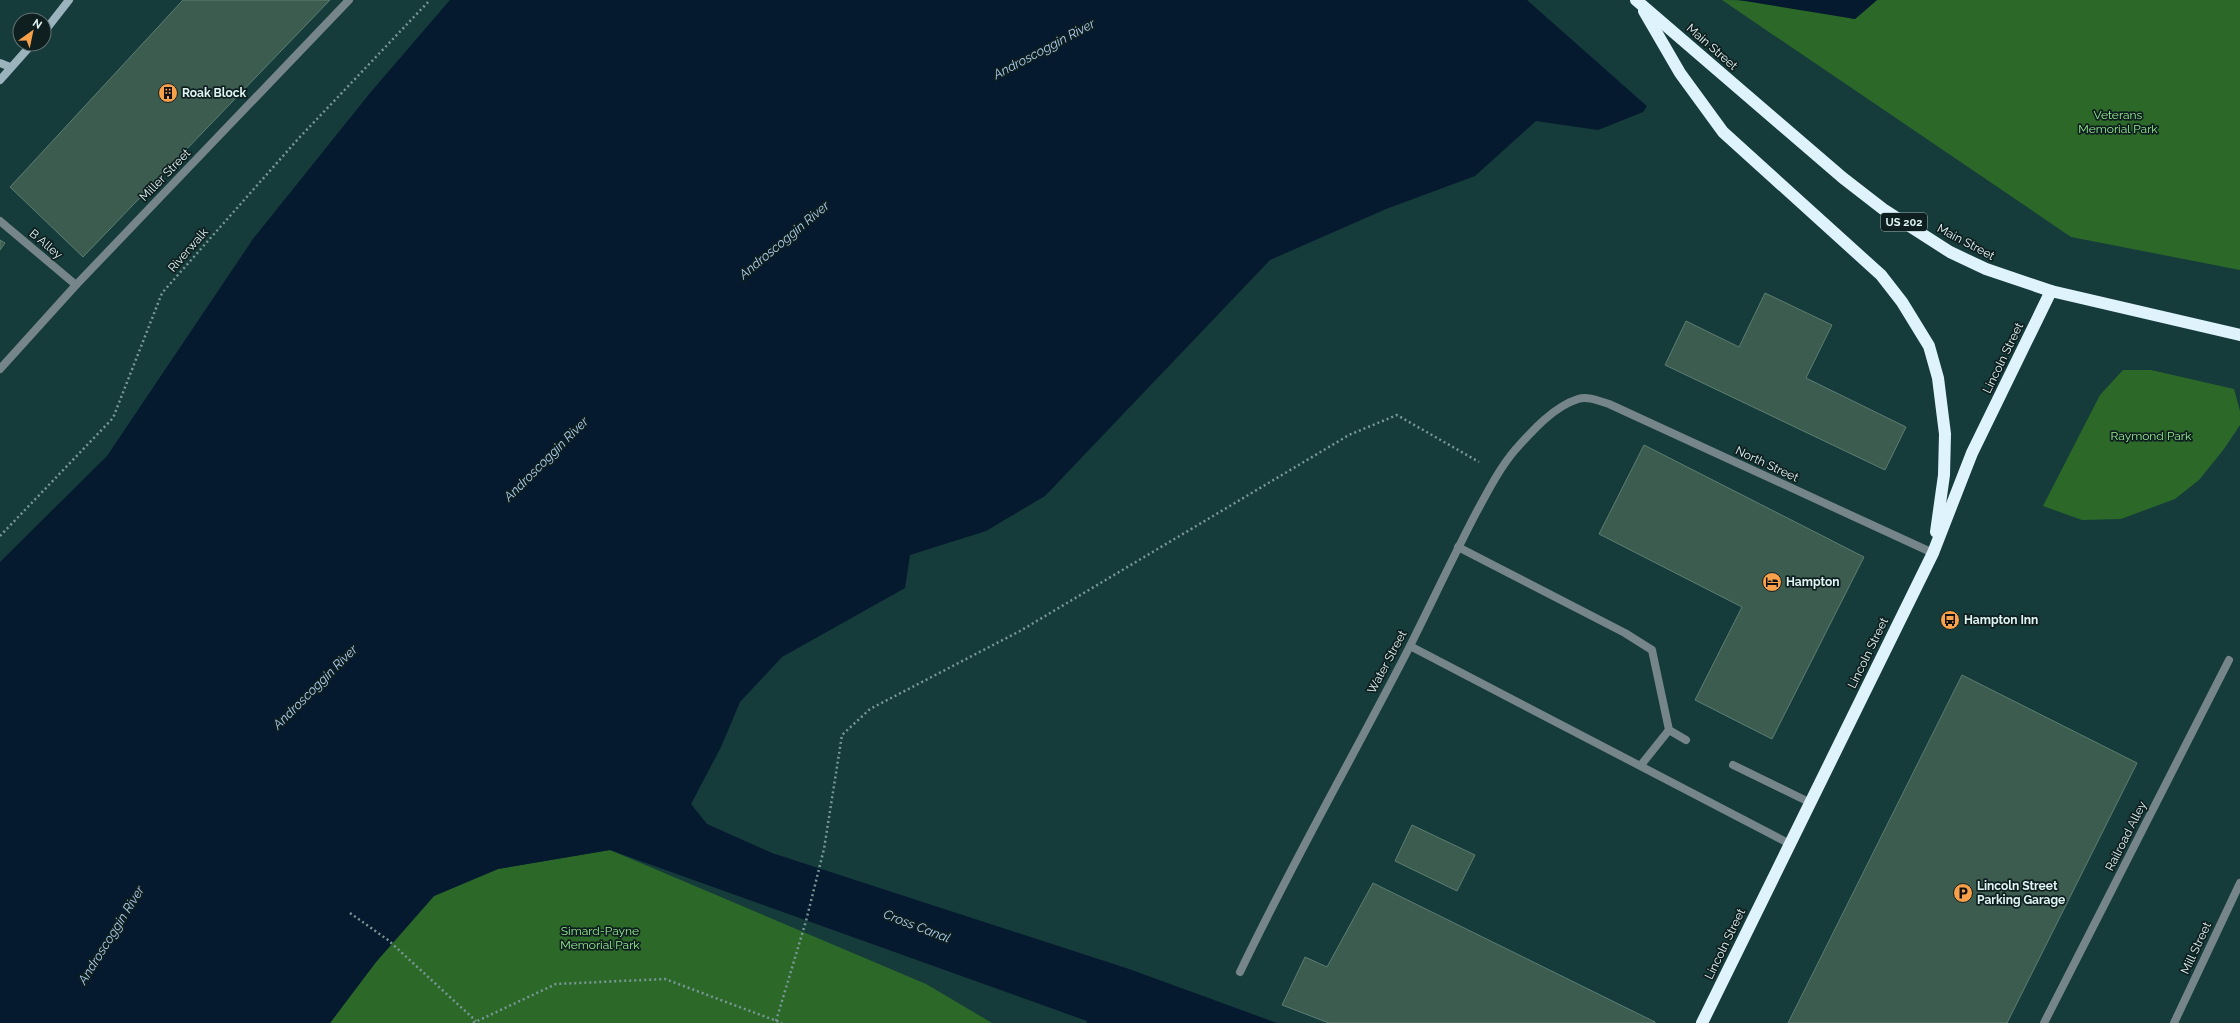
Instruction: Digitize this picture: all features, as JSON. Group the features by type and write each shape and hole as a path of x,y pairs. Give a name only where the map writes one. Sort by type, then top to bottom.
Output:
{"highway":[{"name":"Main Street","path":"1637,1 1843,178 1883,209 1950,252 1986,269 2052,291 2240,335"},
{"path":"1637,1 1680,73 1698,100 1723,132 1745,154 1881,275 1902,302 1928,346 1938,378 1945,434 1944,475 1933,553"},
{"name":"Lincoln Street","path":"1702,1023 1933,553 1972,453 2052,291"}],"main road":[{"path":"52,22 69,0"},
{"path":"0,80 24,52"},
{"path":"0,63 10,67"}],"street":[{"name":"Miller Street","path":"0,369 76,286 349,0"},
{"name":"B Alley","path":"0,221 76,286"},
{"name":"North Street","path":"1591,398 1609,404 1933,553"},
{"name":"Water Street","path":"1240,972 1273,903 1410,646 1458,547 1498,473 1514,451 1534,430 1561,407 1579,399 1591,398"},
{"path":"1458,547 1625,633 1652,650 1669,730 1686,740"},
{"path":"1410,646 1641,765 1790,844"},
{"name":"Railroad Alley","path":"2044,1023 2229,660"},
{"path":"1641,765 1669,730"},
{"path":"1733,766 1811,803"},
{"name":"Mill Street","path":"2174,1023 2240,883"}],"path":[{"name":"Riverwalk","path":"0,536 113,418 162,293 298,139 430,0"},
{"path":"776,1021 806,921 824,849 842,735 870,709 1020,631 1349,435 1397,415 1498,473"},
{"path":"350,913 388,940 475,1022 556,984 665,979 782,1023"}],"green space":[{"name":"Veterans Memorial Park","path":"1722,0 1739,0 1772,4 1855,19 1877,0 2240,0 2240,270 2071,237"},
{"name":"Raymond Park","path":"2123,370 2151,370 2234,389 2240,411 2240,425 2224,449 2199,480 2175,499 2121,519 2082,520 2043,506 2100,395"},
{"name":"Simard-Payne Memorial Park","path":"610,850 926,984 992,1023 330,1023 376,962 434,896 498,869"}],"water":[{"path":"450,0 1716,0 1643,112 1598,130 1536,121 1475,176 1386,209 1270,260 1045,496 986,531 910,555 905,588 782,657 740,702 721,747 691,804 707,824 772,853 1129,969 1277,1023 1087,1023 1087,1021 610,850 498,869 434,896 376,962 330,1023 0,1023 0,562 107,456 253,239 370,93"},
{"path":"1739,0 1877,0 1855,19"}],"pier":[{"path":"1527,0 1718,0 1649,108"}],"building":[{"name":"Roak Block","path":"183,0 330,0 83,257 10,187"},
{"path":"0,240 5,243 0,250"},
{"path":"1765,293 1832,325 1806,378 1906,427 1885,470 1665,365 1686,321 1739,347"},
{"name":"Hampton","path":"1644,445 1864,557 1772,739 1695,700 1742,607 1599,534"},
{"name":"Lincoln Street Parking Garage","path":"1962,675 2137,763 2007,1023 1788,1023"},
{"path":"1412,825 1475,855 1457,891 1395,861"},
{"path":"1373,883 1655,1023 1329,1023 1282,1005 1305,957 1327,967"}],"place":[{"name":"Roak Block","path":"168,93"},
{"name":"Hampton","path":"1772,582"},
{"name":"Hampton Inn","path":"1950,620"},
{"name":"Lincoln Street Parking Garage","path":"1963,893"}],"water label":[{"name":"Androscoggin River","path":"1044,49"},
{"name":"Androscoggin River","path":"784,240"},
{"name":"Androscoggin River","path":"546,459"},
{"name":"Androscoggin River","path":"315,687"},
{"name":"Cross Canal","path":"917,926"},
{"name":"Androscoggin River","path":"111,935"}]}
